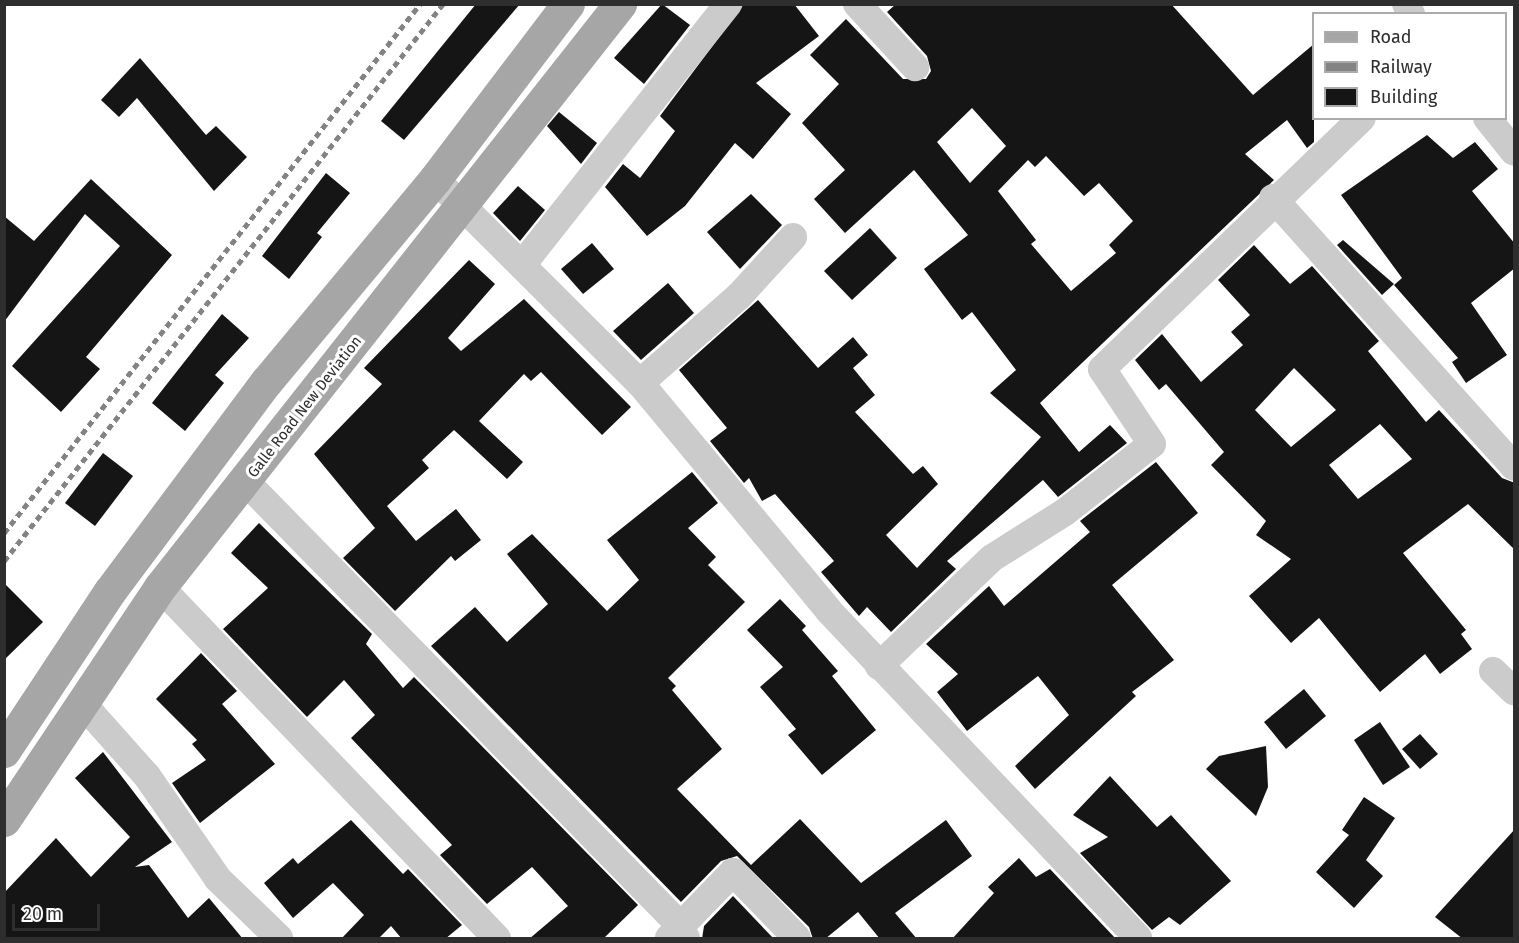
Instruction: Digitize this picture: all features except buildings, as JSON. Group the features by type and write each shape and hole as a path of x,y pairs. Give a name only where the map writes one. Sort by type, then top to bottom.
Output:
{"main road":[{"path":"4,751 110,591 259,392 435,179 568,4"},
{"name":"Galle Road New Deviation","path":"4,820 160,587 247,483 620,4"}],"street":[{"path":"522,265 728,4"},
{"path":"857,4 915,67"},
{"path":"879,666 992,558 1065,513 1152,444 1102,369 1273,198 1360,120"},
{"path":"1489,120 1515,152"},
{"path":"435,179 459,209 522,265 640,383 879,666 1138,939"},
{"path":"1273,198 1515,467"},
{"path":"640,383 739,296 793,237"},
{"path":"247,483 678,936 733,872 797,939"},
{"path":"160,587 497,939"},
{"path":"1493,671 1515,691"},
{"path":"81,702 147,776 218,879 279,939"}],"railway":[{"path":"4,533 420,4"},
{"path":"4,561 443,4"}]}
